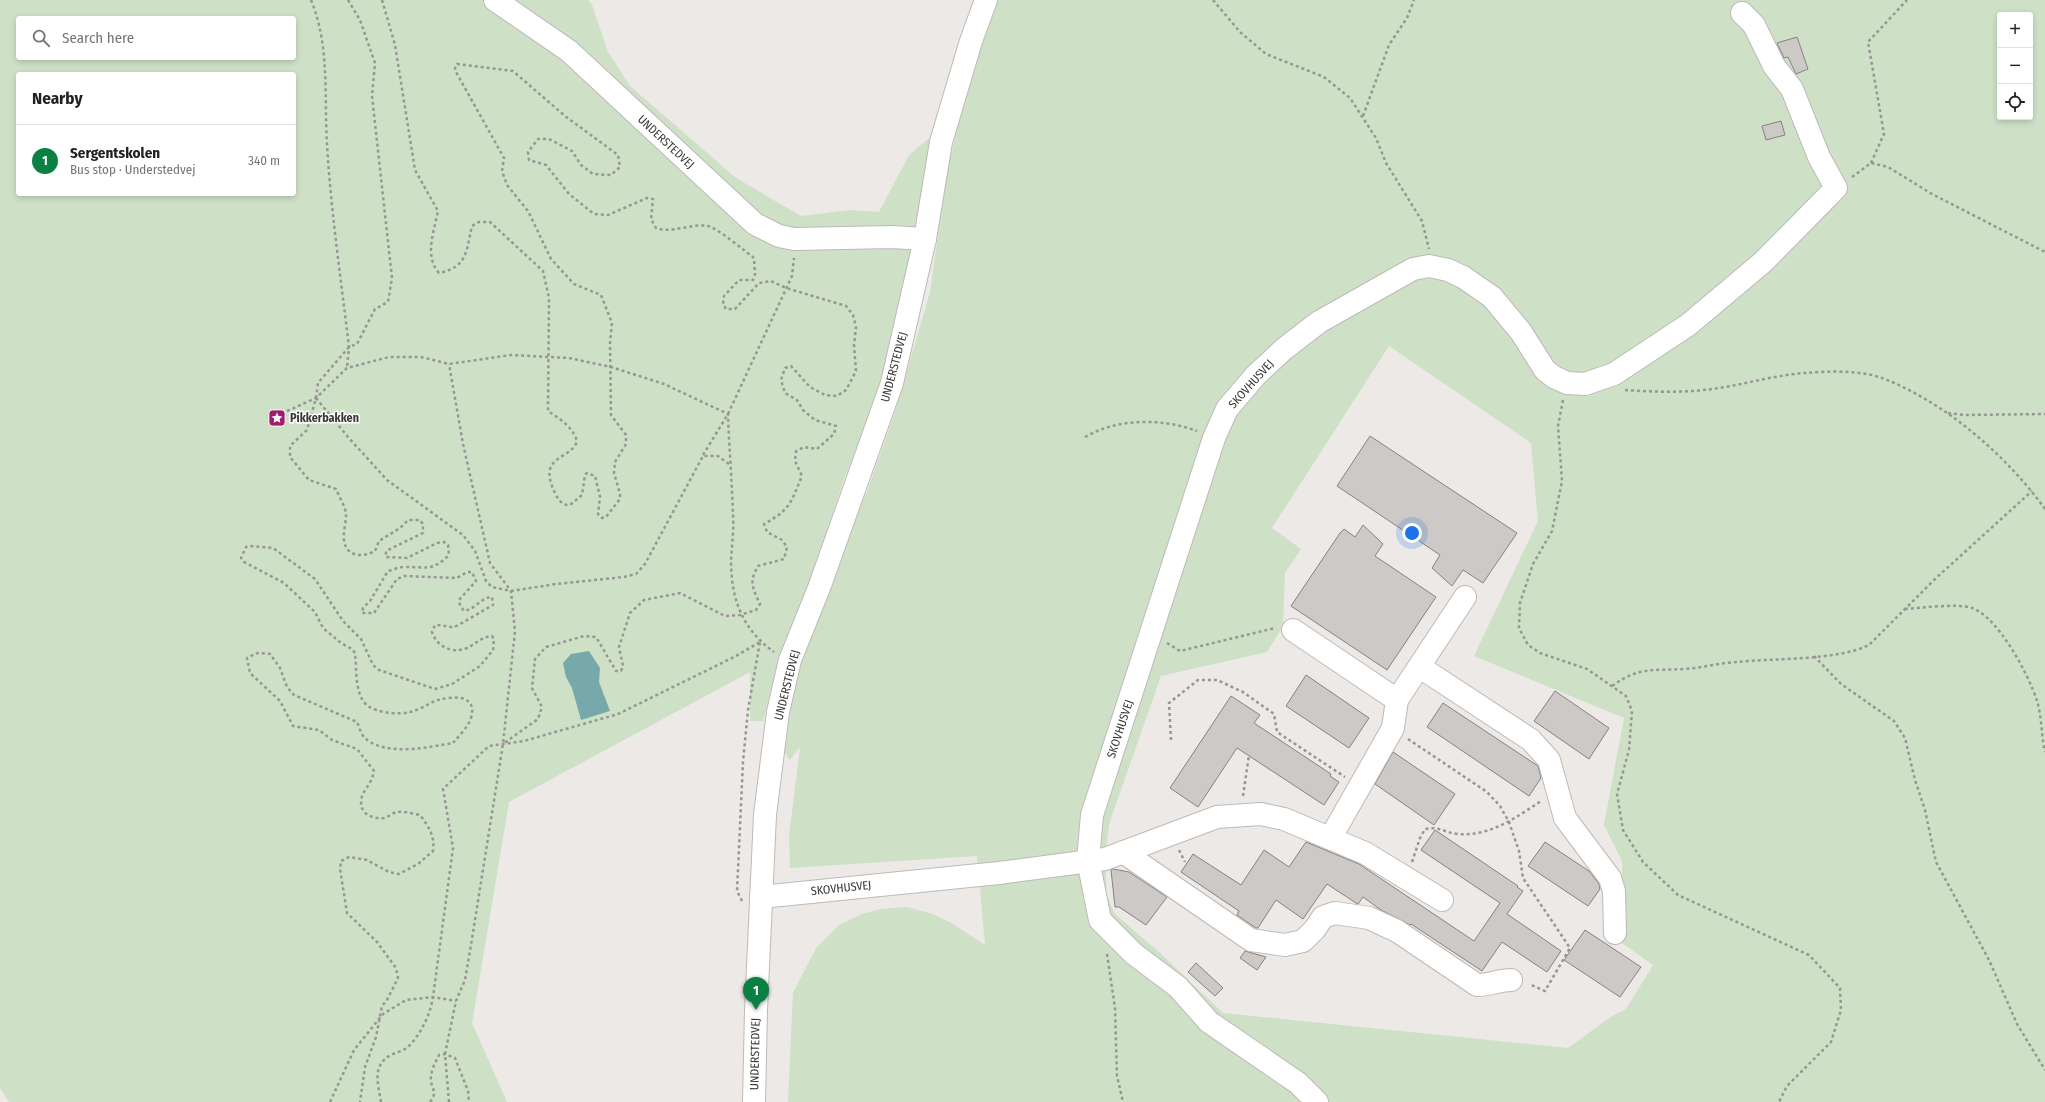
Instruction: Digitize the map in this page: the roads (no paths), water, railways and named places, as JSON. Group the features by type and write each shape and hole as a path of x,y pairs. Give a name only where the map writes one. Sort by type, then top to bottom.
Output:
{"street":[{"name":"UNDERSTEDVEJ","path":"495,0 569,51 755,224 779,236 794,238 892,237 925,239"},
{"name":"UNDERSTEDVEJ","path":"754,1102 756,1010 765,815 778,712 790,660 819,588 892,383 925,239 941,142 971,41 986,0"},
{"name":"SKOVHUSVEJ","path":"761,907 1105,857 1092,815 1214,438 1228,409 1256,375 1319,322 1413,269 1429,266 1448,270 1492,297 1521,332 1545,370 1554,377 1567,383 1585,384 1614,374 1688,325 1763,262 1836,188 1819,157 1792,89 1774,66 1754,25 1742,13"},
{"path":"1331,838 1393,728 1397,700 1465,597"},
{"path":"1285,629 1397,700"},
{"path":"1420,667 1531,740 1549,760 1565,818 1610,878 1614,891 1615,932"},
{"path":"1105,857 1163,839 1217,817 1241,814 1261,814 1284,819 1365,853 1442,900"},
{"path":"1105,857 1100,920 1111,942 1134,954 1178,987 1209,1022 1298,1083 1317,1102"},
{"path":"1105,857 1251,940 1285,944 1303,941 1315,929 1323,917 1334,913 1346,914 1369,918 1386,925 1477,985 1489,985 1500,980 1511,980"}],"water":[{"path":"589,651 600,668 599,682 610,711 581,720 572,688 566,677 563,663 571,654"}],"place":[{"name":"Pikkerbakken","path":"277,418"},
{"name":"Sergentskolen","path":"756,1010"}]}
